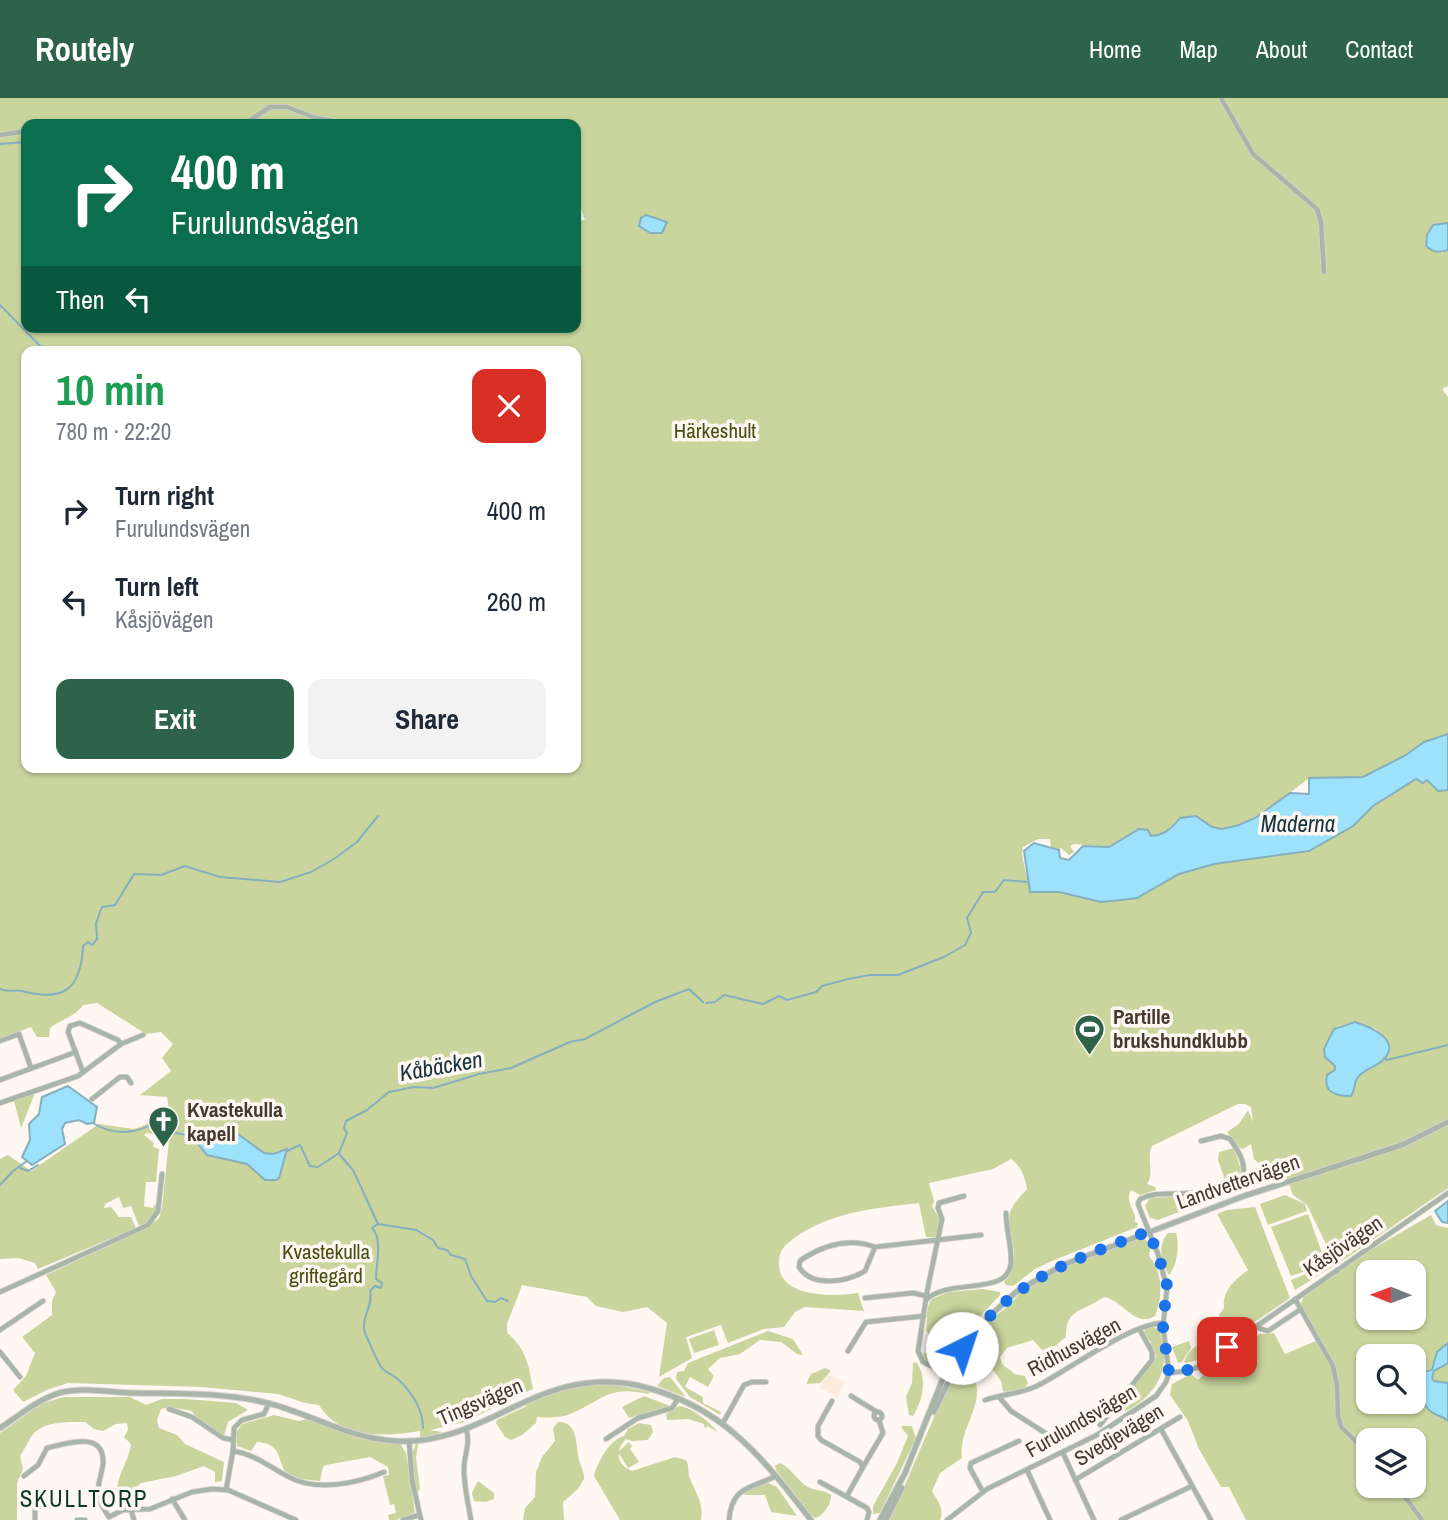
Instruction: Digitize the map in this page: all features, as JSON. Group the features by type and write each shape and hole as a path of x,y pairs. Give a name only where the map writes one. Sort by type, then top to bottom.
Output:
{"street":[{"path":"1221,98 1253,154 1317,209 1321,222 1324,272"},
{"path":"252,119 270,107 287,107 322,119"},
{"path":"0,135 21,132"},
{"path":"83,1072 68,1029 80,1023 121,1044"},
{"path":"0,1041 19,1034 31,1068"},
{"path":"0,1103 71,1079 121,1044 143,1035"},
{"path":"0,1080 76,1052"},
{"path":"92,1099 120,1077 127,1077 131,1083"},
{"name":"Landvettervägen","path":"880,1520 912,1459 962,1348 1001,1305 1042,1275 1149,1231 1268,1187 1402,1145 1448,1122"},
{"path":"1169,1373 1163,1323 1167,1281 1138,1204 1140,1199 1156,1193 1192,1193 1206,1190 1244,1172 1236,1147 1228,1138 1221,1136 1201,1141"},
{"path":"0,1292 148,1225 158,1211 162,1174"},
{"name":"Kåsjövägen","path":"1169,1373 1198,1367 1448,1193"},
{"path":"948,1375 930,1367 919,1357 926,1299 942,1219 939,1203 964,1196"},
{"path":"926,1299 941,1290 993,1283 1005,1276 1011,1261 1006,1213"},
{"path":"875,1247 865,1271 848,1279 820,1280 807,1276 799,1267 804,1258 836,1244 860,1242 875,1247 981,1235"},
{"path":"865,1298 914,1293 926,1299"},
{"path":"1295,1299 1333,1366 1341,1427 1356,1441"},
{"path":"0,1330 43,1301"},
{"name":"Kåsjövägen","path":"1256,1327 1268,1331 1301,1309"},
{"path":"848,1351 866,1322 924,1316"},
{"name":"Ridhusvägen","path":"985,1400 1033,1388 1112,1342 1163,1323"},
{"path":"1100,1426 1152,1360 1152,1352 1140,1330"},
{"path":"0,1352 20,1377"},
{"name":"Furulundsvägen","path":"947,1520 983,1492 1097,1436 1156,1396 1169,1373"},
{"name":"Landvettervägen","path":"886,1520 948,1375"},
{"path":"723,1423 744,1385 766,1382"},
{"name":"Tingsvägen","path":"0,1429 43,1399 72,1391 218,1395 269,1403 361,1436 409,1441 446,1436 466,1429 546,1392 583,1383 629,1384 678,1399 723,1423 749,1445 777,1475 811,1520"},
{"path":"847,1496 883,1433 879,1420 874,1417 877,1412 850,1396"},
{"path":"999,1396 1011,1411 1053,1438"},
{"path":"606,1439 644,1416 672,1408 678,1399"},
{"path":"832,1401 818,1426 818,1436 862,1466"},
{"path":"226,1490 236,1424 264,1414 269,1403"},
{"path":"169,1409 192,1417 223,1438 233,1440"},
{"name":"Svedjevägen","path":"1075,1480 1180,1417"},
{"path":"466,1429 469,1439 464,1479 471,1520"},
{"path":"1161,1429 1211,1520"},
{"path":"402,1520 420,1517 413,1488 409,1441"},
{"path":"983,1492 970,1468 971,1463 1018,1441"},
{"path":"24,1476 38,1465 47,1448 94,1442 103,1454 98,1495 109,1517 120,1510 147,1510 172,1499 207,1489 226,1490 296,1520"},
{"path":"233,1451 252,1456 290,1478 318,1485 384,1472"},
{"name":"Svedjevägen","path":"1062,1453 1094,1520"},
{"path":"1027,1471 1050,1520"},
{"path":"729,1520 730,1506 738,1493 777,1475"},
{"path":"820,1482 868,1509 867,1520"},
{"path":"1121,1520 1192,1486"},
{"path":"1406,1498 1423,1520"},
{"path":"172,1499 185,1520"},
{"path":"35,1508 35,1520"},
{"path":"131,1510 134,1520"},
{"path":"77,1520 85,1520"}],"shaded area":[{"path":"827,1374 845,1382 837,1398 819,1387"}],"green space":[{"path":"0,98 1448,98 1448,223 1444,223 1441,253 1448,250 1448,386 1442,389 1448,397 1448,734 1424,742 1406,755 1363,777 1309,778 1269,809 1239,825 1222,829 1212,827 1196,816 1158,836 1151,836 1139,829 1109,847 1074,844 1070,846 1074,852 1069,855 1061,848 1051,848 1050,839 1038,839 1023,847 1022,855 1030,892 1059,892 1089,900 1137,898 1179,874 1214,864 1299,853 1341,833 1373,806 1416,779 1427,780 1438,791 1448,790 1448,1188 1345,1259 1295,1290 1291,1280 1328,1265 1325,1242 1307,1205 1293,1195 1285,1174 1271,1175 1254,1159 1251,1144 1243,1149 1238,1147 1227,1132 1239,1124 1248,1110 1253,1122 1251,1107 1238,1104 1152,1146 1147,1184 1156,1190 1140,1195 1131,1190 1129,1195 1137,1227 1035,1269 1013,1286 1004,1282 1014,1263 1009,1229 1010,1212 1027,1189 1022,1172 1011,1159 993,1169 929,1183 934,1201 932,1206 940,1220 936,1237 926,1237 919,1203 849,1214 816,1225 783,1248 779,1260 781,1275 787,1283 809,1293 858,1293 864,1311 805,1307 795,1312 784,1327 764,1329 728,1343 721,1325 686,1337 692,1358 659,1377 667,1323 647,1307 623,1312 596,1306 587,1297 522,1285 507,1324 507,1333 523,1351 533,1389 464,1422 430,1430 442,1432 432,1436 420,1438 420,1431 364,1433 338,1424 319,1405 278,1394 201,1387 68,1383 23,1402 13,1390 26,1376 35,1353 22,1337 52,1315 52,1301 56,1292 46,1275 148,1227 159,1218 169,1140 164,1136 147,1133 144,1135 154,1143 153,1147 159,1149 156,1182 146,1182 144,1206 153,1208 155,1204 157,1207 149,1222 139,1226 131,1206 123,1208 119,1197 105,1204 104,1208 111,1207 119,1217 131,1217 136,1228 38,1269 35,1263 18,1258 0,1259 0,1159 8,1155 31,1171 99,1124 134,1129 169,1110 167,1097 140,1095 171,1071 162,1058 173,1044 161,1032 146,1034 97,1003 83,1005 54,1025 50,1028 49,1037 37,1037 31,1027 0,1038","holes":["1355,1022 1376,1029 1386,1038 1388,1054 1362,1073 1355,1083 1355,1089 1342,1096 1332,1094 1326,1075 1335,1070 1335,1066 1325,1057 1327,1043 1338,1026"]},
{"path":"35,1093 21,1128 14,1101"},
{"path":"1234,1148 1241,1170 1238,1175 1225,1180 1218,1160 1219,1152"},
{"path":"1222,1187 1227,1190 1224,1195 1158,1220 1150,1218 1145,1206 1150,1198 1191,1196"},
{"path":"1285,1195 1305,1204 1307,1211 1268,1225 1260,1204"},
{"path":"1255,1207 1290,1298 1198,1360 1184,1362 1195,1347 1223,1333 1219,1315 1224,1308 1225,1296 1234,1282 1248,1270 1217,1214 1227,1210"},
{"path":"1308,1214 1326,1264 1291,1276 1271,1227"},
{"path":"1431,1215 1436,1225 1448,1228 1448,1343 1437,1352 1434,1365 1439,1368 1448,1363 1448,1383 1433,1381 1432,1378 1426,1380 1426,1344 1356,1344 1356,1414 1426,1414 1426,1405 1433,1413 1448,1421 1448,1520 1246,1520 1229,1487 1221,1487 1199,1449 1188,1421 1170,1395 1172,1384 1191,1374 1198,1380 1260,1334 1274,1333 1285,1354 1318,1340 1300,1306 1304,1296 1356,1260"},
{"path":"1168,1233 1176,1233 1178,1243 1176,1261 1169,1275 1161,1254 1162,1243"},
{"path":"1145,1239 1151,1246 1149,1256 1159,1277 1160,1293 1155,1316 1141,1319 1104,1297 1072,1315 1066,1337 1050,1350 1042,1350 1033,1340 1007,1348 1000,1357 1002,1364 1015,1374 1025,1376 1028,1383 1017,1392 1003,1391 1001,1381 987,1361 975,1361 977,1394 963,1441 962,1458 940,1473 932,1491 941,1509 940,1520 890,1520 955,1368 990,1320 1011,1304 1021,1291 1069,1265"},
{"path":"983,1289 1000,1292 1000,1295 956,1342 944,1362 937,1364 925,1360 923,1353 932,1354 933,1341 926,1330 932,1299 949,1292"},
{"path":"1152,1326 1160,1330 1163,1348 1160,1378 1142,1401 1116,1415 1156,1356 1151,1342 1144,1334 1145,1329"},
{"path":"714,1330 719,1345 694,1353 689,1339"},
{"path":"768,1331 793,1339 803,1355 797,1354 781,1342 760,1340 740,1354 720,1358 708,1369 714,1376 708,1387 690,1377 685,1387 703,1397 703,1403 721,1412 720,1415 690,1397 676,1379 677,1372 684,1371 688,1363"},
{"path":"1189,1341 1191,1348 1182,1362 1178,1363 1172,1347"},
{"path":"916,1362 922,1375 923,1389 913,1416 909,1415 906,1397 912,1383 913,1363"},
{"path":"825,1368 830,1372 820,1383 806,1384 811,1374"},
{"path":"670,1377 686,1397 657,1386 664,1378"},
{"path":"610,1384 650,1392 623,1391 606,1395 566,1415 537,1417 536,1423 511,1440 505,1437 496,1423 497,1420 527,1406 523,1403 544,1395 577,1387"},
{"path":"644,1396 670,1406 629,1418 622,1407"},
{"path":"63,1397 130,1397 146,1405 162,1399 186,1399 236,1403 248,1410 228,1422 224,1436 198,1422 192,1411 169,1407 161,1409 157,1420 159,1428 177,1435 185,1444 224,1462 222,1481 215,1482 215,1472 204,1466 176,1476 141,1483 128,1495 119,1495 117,1492 131,1444 124,1437 128,1430 127,1423 116,1424 103,1431 94,1429 85,1422 59,1423 40,1428 33,1434 20,1456 23,1469 17,1483 17,1520 0,1520 0,1433 41,1404"},
{"path":"679,1406 695,1412 718,1432 707,1426 705,1429 704,1424 688,1419 667,1420 666,1414"},
{"path":"274,1415 299,1421 306,1419 349,1435 400,1443 406,1453 415,1513 389,1520 388,1515 396,1513 394,1504 390,1505 383,1476 389,1475 388,1467 370,1457 326,1465 323,1467 320,1481 301,1479 285,1472 277,1451 270,1445 257,1442 251,1451 237,1446 236,1433 242,1424"},
{"path":"558,1422 570,1426 573,1431 584,1479 578,1489 563,1502 564,1520 523,1520 525,1508 535,1497 536,1472 542,1457 555,1441 553,1428"},
{"path":"639,1423 651,1425 653,1432 648,1440 626,1439 620,1448 620,1461 632,1471 675,1457 686,1460 689,1476 700,1502 701,1520 620,1520 594,1476 609,1447 624,1436 628,1429"},
{"path":"912,1426 916,1438 880,1513 873,1514 873,1506 897,1463 908,1436 901,1427"},
{"path":"629,1442 632,1446 630,1449 639,1462 628,1468 618,1452"},
{"path":"416,1444 420,1489 417,1493 412,1461"},
{"path":"780,1463 804,1485 831,1495 828,1506 821,1515 815,1518 810,1514 776,1470 775,1466"},
{"path":"478,1481 494,1493 494,1499 486,1502 474,1501 472,1493"},
{"path":"766,1482 777,1487 797,1516 771,1512 765,1495 744,1495 745,1491"}],"water":[{"path":"646,215 667,222 662,233 650,233 639,226 641,218"},
{"path":"1448,223 1448,250 1431,250 1426,246 1427,235 1433,225"},
{"name":"Maderna","path":"1448,734 1448,790 1438,791 1427,780 1423,783 1416,779 1373,806 1353,826 1309,851 1214,864 1179,874 1137,898 1101,902 1059,892 1030,892 1024,851 1034,843 1059,850 1060,858 1069,860 1083,846 1109,847 1139,829 1148,830 1151,836 1164,833 1180,818 1196,816 1212,827 1222,829 1239,825 1255,818 1290,793 1309,794 1309,778 1363,777 1406,755 1424,742"},
{"path":"1355,1022 1383,1036 1389,1047 1388,1054 1357,1078 1351,1096 1340,1095 1329,1090 1327,1086 1327,1075 1335,1070 1335,1066 1325,1057 1324,1049 1334,1029"},
{"path":"68,1086 97,1107 94,1123 87,1124 79,1120 65,1123 62,1129 65,1144 32,1165 22,1157 30,1140 29,1124 39,1114 42,1097"},
{"path":"231,1129 264,1153 273,1154 287,1149 279,1178 265,1180 247,1164 207,1155 195,1140 197,1135"},
{"path":"1448,1201 1448,1223 1442,1222 1435,1211"},
{"path":"1448,1343 1448,1363 1434,1371 1432,1378 1434,1381 1448,1383 1448,1421 1426,1406 1426,1371 1432,1370 1437,1352"}],"waterway":[{"path":"0,144 21,142"},
{"path":"0,305 21,326"},
{"path":"27,333 40,346"},
{"path":"0,989 49,995 67,989 78,973 83,946 88,942 92,945 97,939 96,923 102,907 115,905 134,874 161,875 185,866 220,877 280,882 311,872 334,859 357,842 378,816"},
{"path":"706,1003 715,1002 724,995 763,1004 779,996 787,1000 816,992 822,986 848,979 870,975 898,975 944,957 965,945 971,933 967,918 983,892 995,892 1004,880 1027,882"},
{"name":"Kåbäcken","path":"287,1151 300,1145 310,1166 318,1167 339,1153 347,1133 344,1128 346,1121 367,1110 389,1092 414,1087 433,1088 479,1074 511,1068 570,1042 585,1039 655,1002 689,989 703,1002"},
{"path":"1384,1058 1387,1060 1448,1045"},
{"path":"93,1123 110,1130 127,1132 159,1121 171,1132 196,1137"},
{"path":"340,1155 353,1170 378,1224 416,1230 433,1240 438,1248 465,1259 471,1276 487,1301 495,1302 501,1298 508,1301"},
{"path":"0,1185 27,1161"},
{"path":"20,1168 28,1171 38,1165"},
{"path":"378,1224 372,1228 378,1245 376,1279 382,1283 381,1288 375,1286 370,1291 364,1322 365,1333 382,1368 401,1382 415,1400 421,1413 423,1428"}],"place":[{"name":"Partille brukshundklubb","path":"1090,1056"},
{"name":"Kvastekulla kapell","path":"164,1149"}],"district":[{"name":"SKULLTORP","path":"84,1499"}],"route":[{"path":"962,1348 1001,1305 1035,1279 1149,1231 1167,1281 1163,1339 1169,1373 1198,1367 1227,1347"}],"park label":[{"name":"Härkeshult","path":"715,431"},
{"name":"Kvastekulla griftegård","path":"326,1264"}]}
